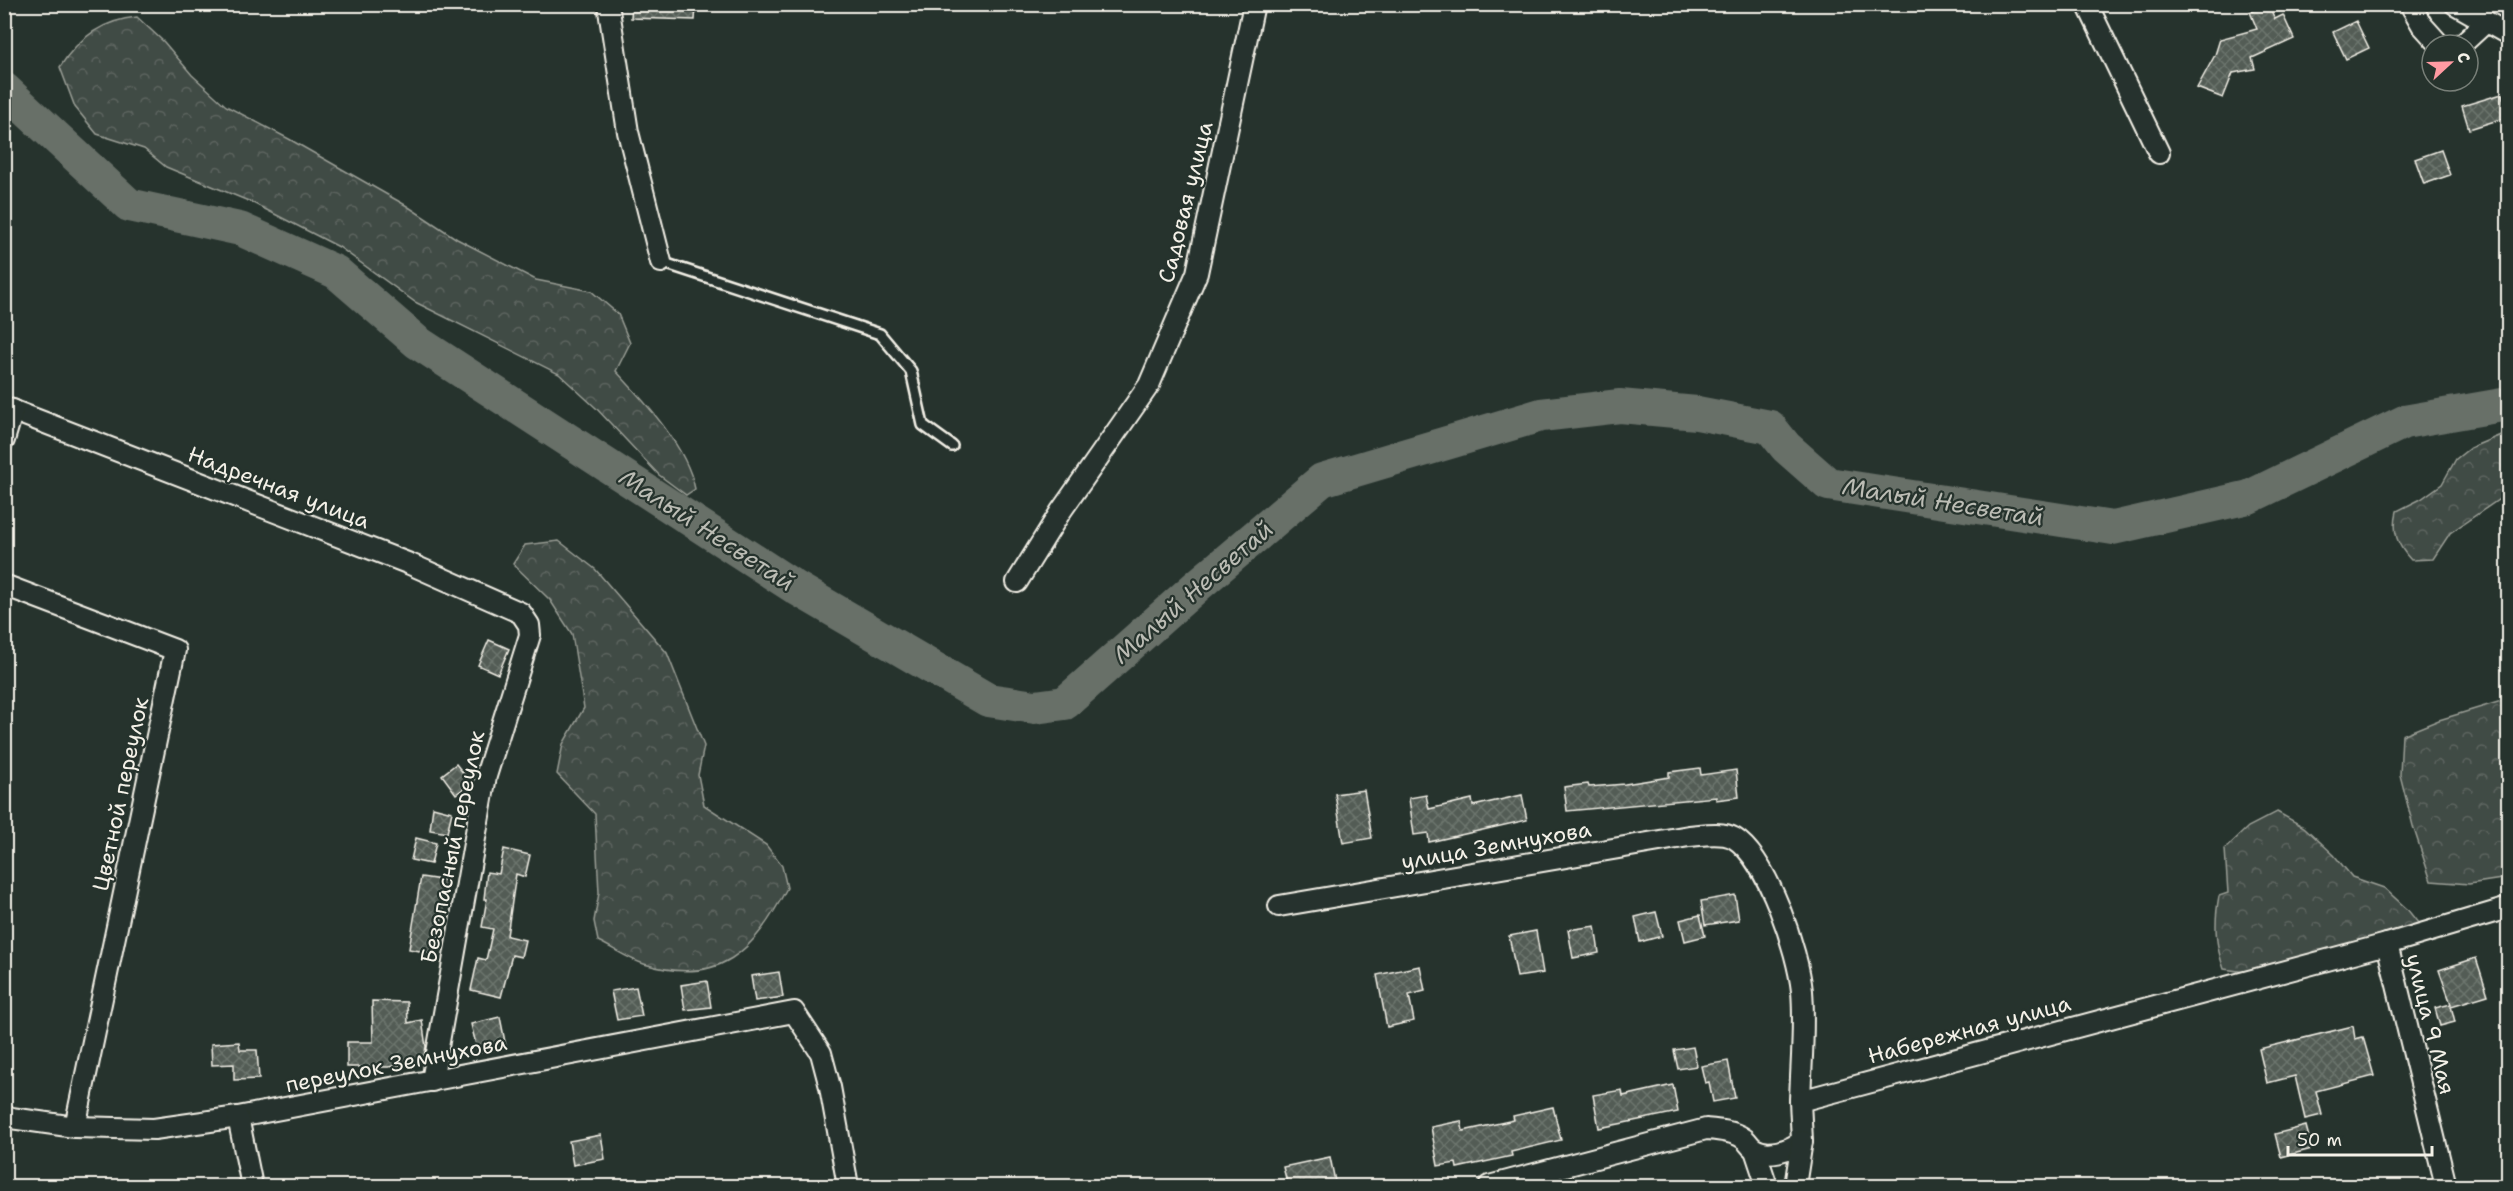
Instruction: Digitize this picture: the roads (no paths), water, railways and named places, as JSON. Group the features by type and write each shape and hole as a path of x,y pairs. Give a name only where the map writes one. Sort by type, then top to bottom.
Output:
{"street":[{"path":"608,4 628,132 661,262"},
{"name":"Садовая улица","path":"1017,582 1061,512 1149,385 1197,273 1254,4"},
{"path":"2087,4 2159,153"},
{"path":"2410,4 2429,33"},
{"path":"2455,4 2486,13 2508,34"},
{"path":"2470,33 2486,13"},
{"path":"4,440 9,409"},
{"name":"Надречная улица","path":"9,409 411,564 511,607 522,613 528,625"},
{"name":"Цветной переулок","path":"4,585 175,650 75,1127"},
{"name":"Безопасный переулок","path":"432,1081 486,776 528,641 528,625"},
{"name":"улица Земнухова","path":"1279,906 1689,836 1722,834 1738,842 1761,869 1773,893 1793,951 1802,991 1800,1101"},
{"name":"Набережная улица","path":"1800,1101 2387,944 2508,908"},
{"name":"улица 9 Мая","path":"2387,944 2446,1186"},
{"name":"переулок Земнухова","path":"4,1117 75,1127 154,1129 238,1117 794,1012 821,1053 830,1087 848,1186"},
{"path":"1795,1186 1802,1141 1800,1101"},
{"path":"238,1117 252,1186"},
{"path":"1489,1186 1706,1129 1726,1131 1743,1137 1755,1150 1767,1186"},
{"path":"1755,1150 1776,1152 1792,1149 1802,1141"}],"lane":[{"path":"661,262 880,334 911,371 923,425 952,446"}],"waterway":[{"name":"Малый Несветай","path":"4,89 129,205 240,229 336,272 417,342 796,588 988,700 1035,707 1065,703 1197,586 1322,480 1541,415 1620,406 1697,413 1770,427 1786,447 1828,484 2113,528 2249,497 2404,422 2508,404"}]}
